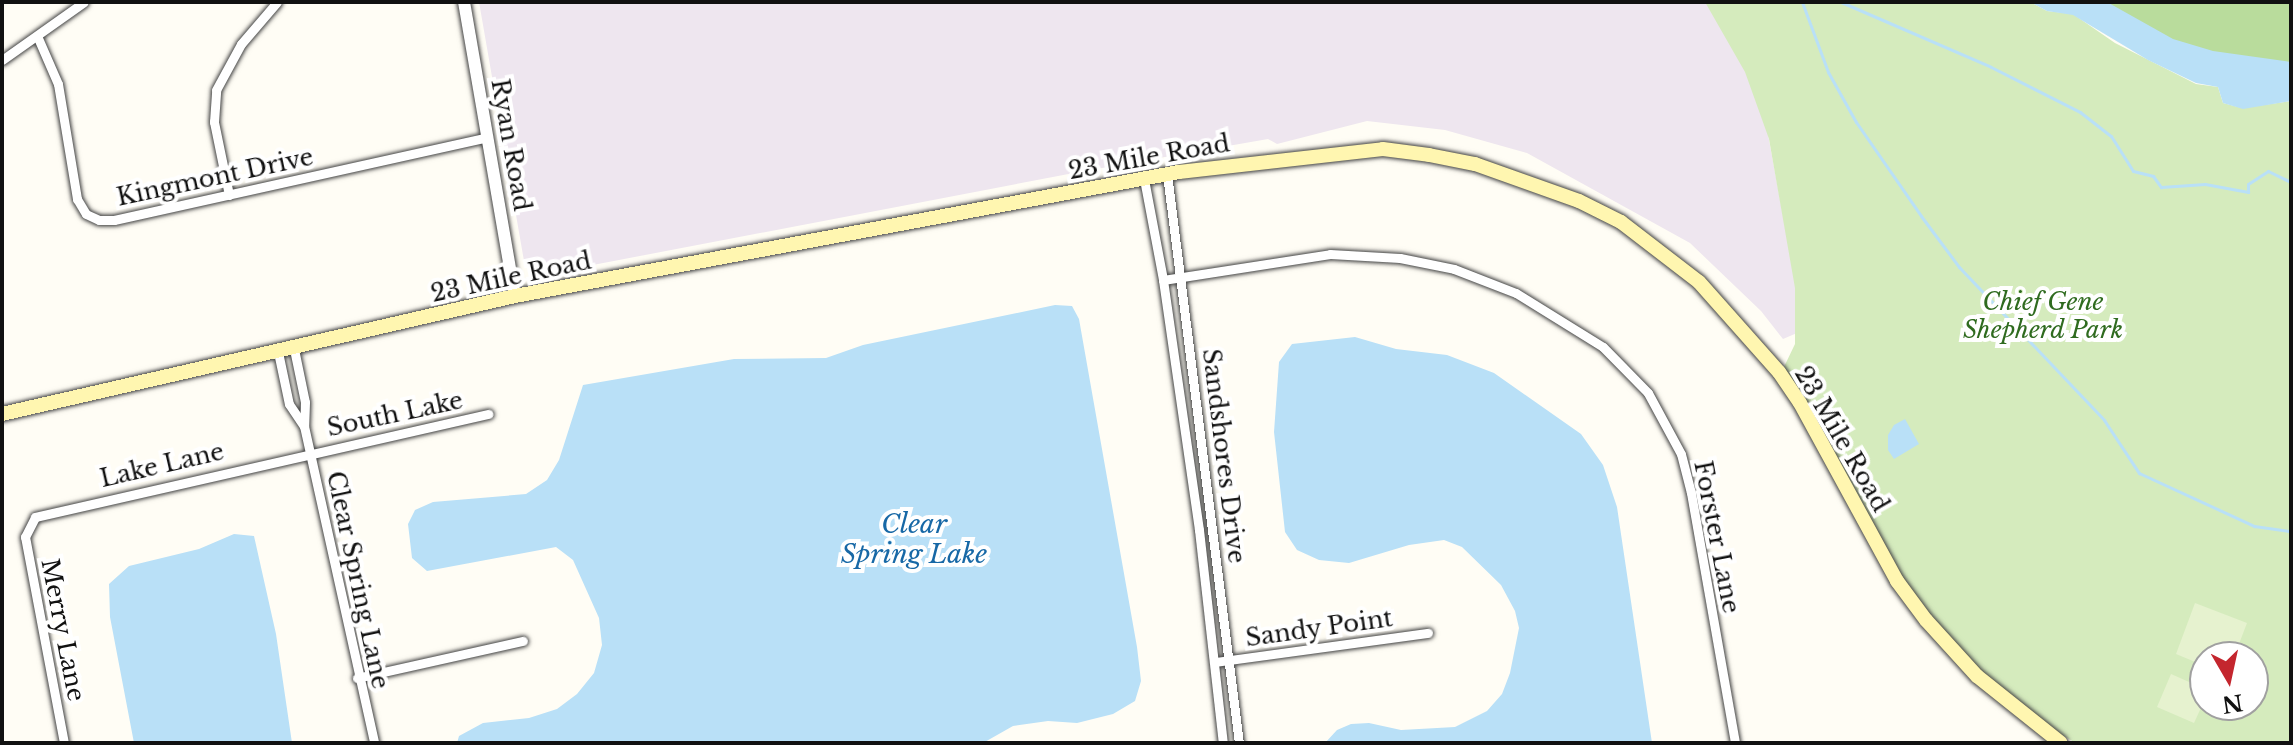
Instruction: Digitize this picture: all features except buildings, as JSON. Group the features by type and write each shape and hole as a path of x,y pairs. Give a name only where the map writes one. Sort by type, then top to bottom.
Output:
{"main road":[{"name":"23 Mile Road","path":"2,414 515,296 1167,174 1274,158 1383,149 1475,164 1565,196 1621,222 1699,282 1771,359 1800,403 1897,581 1916,607 1977,676 2061,743"}],"street":[{"path":"2,60 38,38 84,2"},
{"path":"229,195 214,122 216,90 241,44 277,2"},
{"name":"Ryan Road","path":"464,2 515,296"},
{"name":"Kingmont Drive","path":"38,38 58,84 77,199 86,214 99,220 114,220 488,137"},
{"name":"Sandshores Drive","path":"1167,174 1239,743"},
{"name":"Sandshores Drive","path":"1144,179 1163,280 1200,537 1223,743"},
{"name":"Forster Lane","path":"1163,280 1330,254 1425,262 1487,280 1516,293 1603,347 1648,393 1681,454 1691,493 1735,743"},
{"name":"Clear Spring Lane","path":"294,349 305,402 304,426 357,678 374,743"},
{"name":"Clear Spring Lane","path":"278,352 289,404 304,426"},
{"path":"1181,412 1197,409"},
{"name":"South Lake","path":"310,452 488,414"},
{"name":"Lake Lane","path":"28,525 35,517 49,511 310,452"},
{"name":"Merry Lane","path":"28,525 25,537 64,743"},
{"path":"1200,537 1214,535"},
{"name":"Sandy Point","path":"1215,662 1428,633"},
{"path":"357,678 523,641"}],"shaded area":[{"path":"479,2 1711,2 1744,59 1767,129 1804,330 1783,339 1761,311 1690,243 1527,153 1445,130 1367,121 1277,144 1268,139 1079,172 551,273 524,261"}],"green space":[{"name":"Chief Gene Shepherd Park","path":"1705,2 2030,2 2047,11 2073,14 2115,43 2196,84 2218,87 2223,103 2242,108 2291,101 2291,743 2076,743 2040,723 1978,672 1901,579 1783,369 1795,344 1795,288 1769,139 1745,72"},
{"path":"2069,2 2291,2 2291,83"},
{"path":"2195,603 2247,623 2240,641 2189,641 2189,659 2176,654"},
{"path":"2171,674 2189,682 2189,721 2157,707"}],"water":[{"path":"2030,2 2107,2 2173,39 2213,51 2291,62 2291,101 2243,109 2223,103 2218,87 2196,83 2148,60 2073,15 2047,11"},
{"name":"Clear Spring Lake","path":"1055,305 1072,306 1079,319 1137,647 1141,681 1135,701 1113,714 1077,723 1048,721 1013,726 983,743 457,743 459,736 483,723 529,718 557,709 577,694 594,673 602,645 599,618 573,560 556,547 427,571 412,558 408,524 415,510 433,502 526,494 547,480 559,460 583,385 734,359 826,358 863,345"},
{"path":"1355,337 1396,349 1447,355 1494,373 1581,434 1603,465 1617,507 1652,743 1325,743 1337,730 1351,724 1369,723 1401,730 1455,727 1487,711 1502,694 1510,673 1519,628 1515,611 1501,585 1462,547 1444,540 1409,545 1349,563 1319,560 1297,550 1285,532 1274,432 1279,362 1292,344"},
{"path":"1905,419 1919,444 1894,459 1888,450 1888,435 1894,425"},
{"path":"234,534 254,536 276,634 292,743 134,743 110,617 109,584 129,566 199,549"}],"waterway":[{"path":"1802,2 1828,72 1856,122 1921,216 1959,267 2104,420 2139,473 2254,526 2291,531"},
{"path":"1841,2 1991,67 2080,112 2111,136 2133,171 2153,176 2161,187 2205,184 2248,192 2248,184 2268,171 2291,182"}]}
